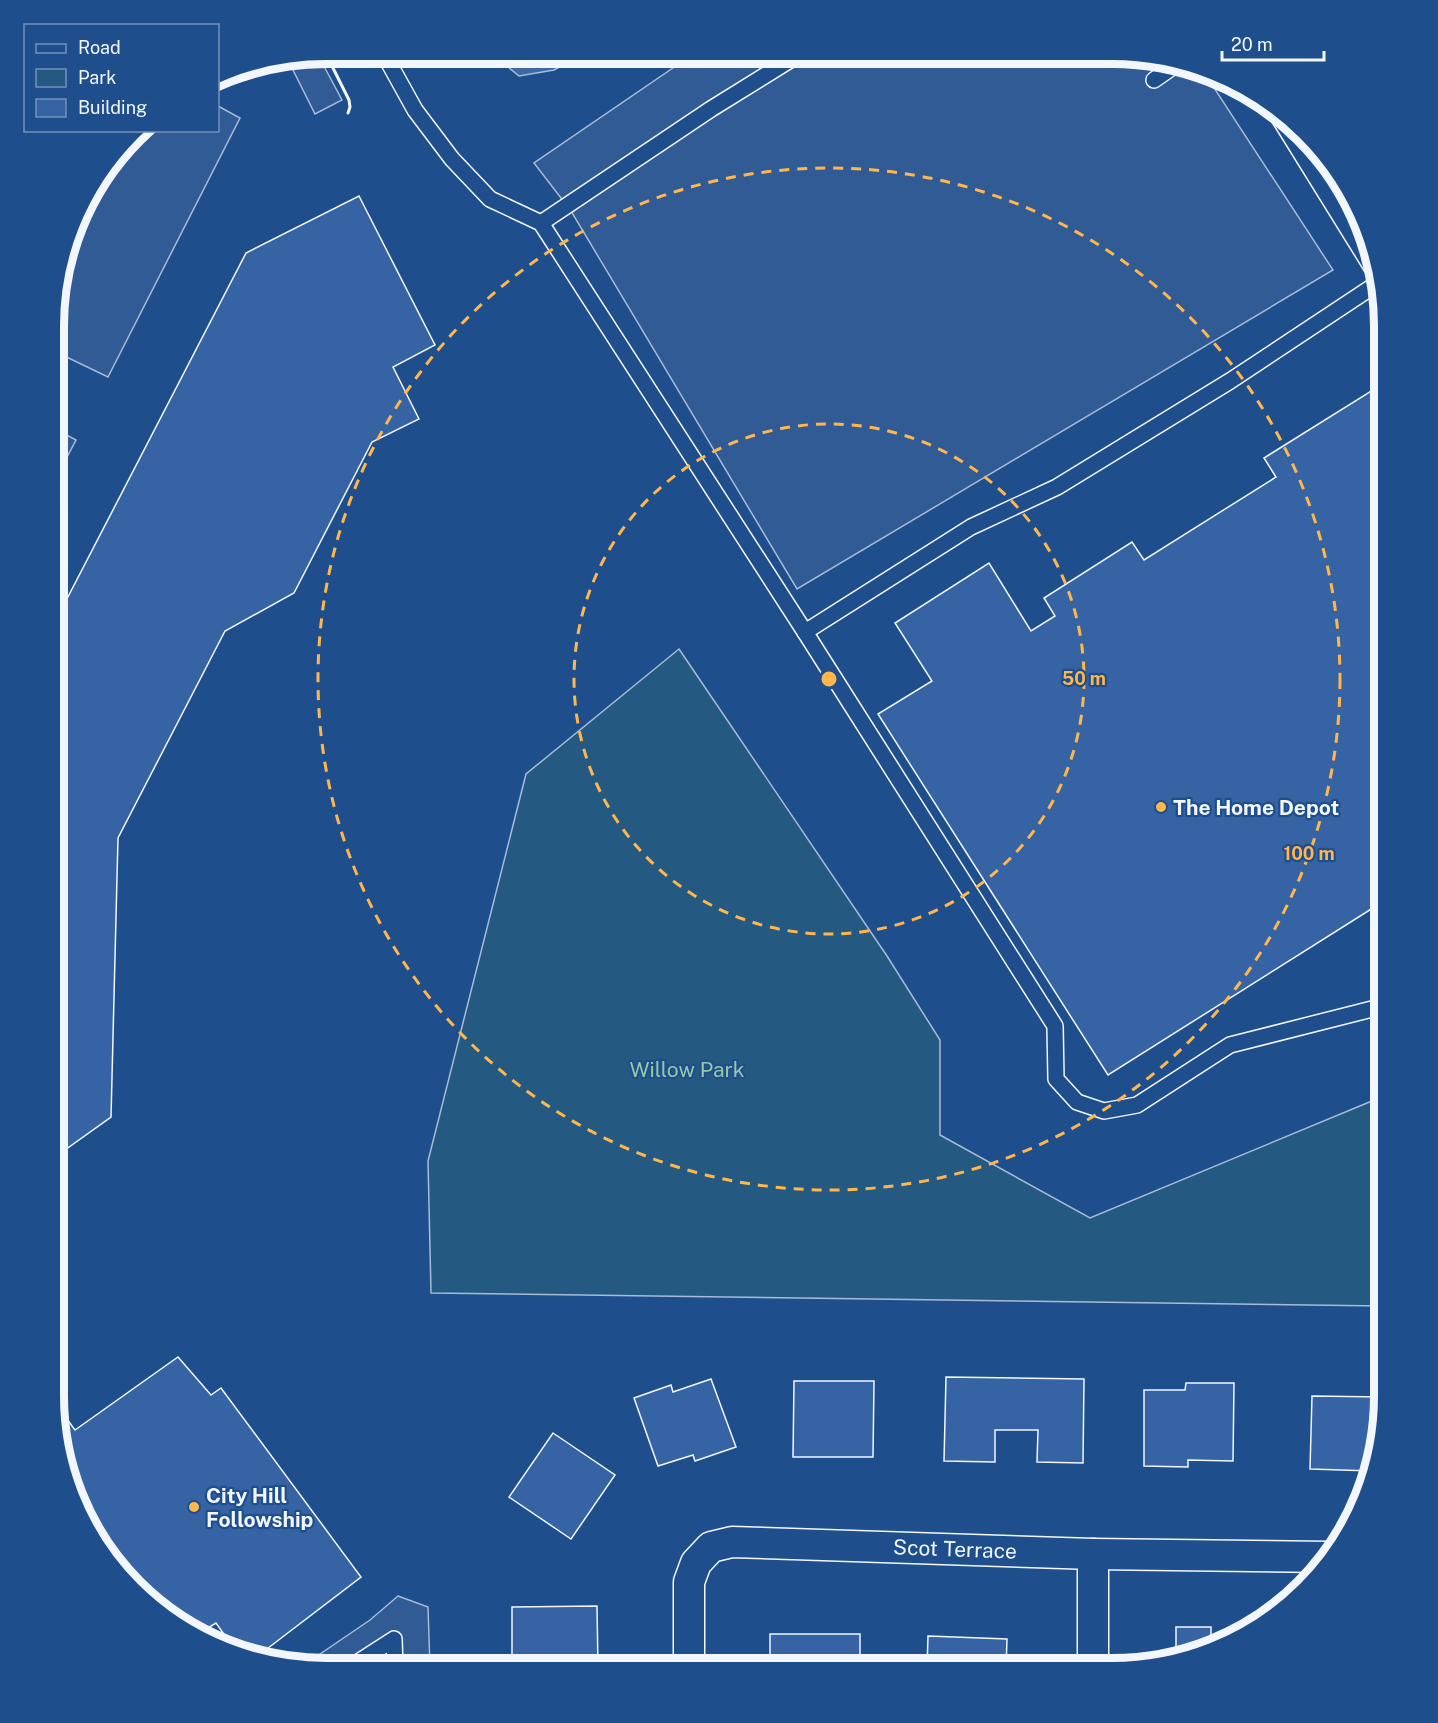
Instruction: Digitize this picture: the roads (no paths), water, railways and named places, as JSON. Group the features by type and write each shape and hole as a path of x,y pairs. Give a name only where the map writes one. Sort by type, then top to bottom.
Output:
{"street":[{"name":"Scot Terrace","path":"689,1658 689,1582 696,1563 711,1547 732,1542 1093,1554 1318,1557"},
{"path":"1093,1554 1093,1658"}],"lane":[{"path":"390,64 415,110 452,159 490,199 541,223 805,632 1055,1026 1056,1079 1077,1102 1104,1111 1137,1105 1230,1045 1374,1009"},
{"path":"541,223 711,109 784,64"},
{"path":"1154,80 1167,71"},
{"path":"1288,133 1364,254"},
{"path":"805,632 971,527 1057,487 1230,381 1370,289"},
{"path":"365,1658 394,1639 395,1658"}],"place":[{"name":"The Home Depot","path":"1161,807"},
{"name":"City Hill Followship","path":"194,1507"}],"park label":[{"name":"Willow Park","path":"687,1069"}]}
